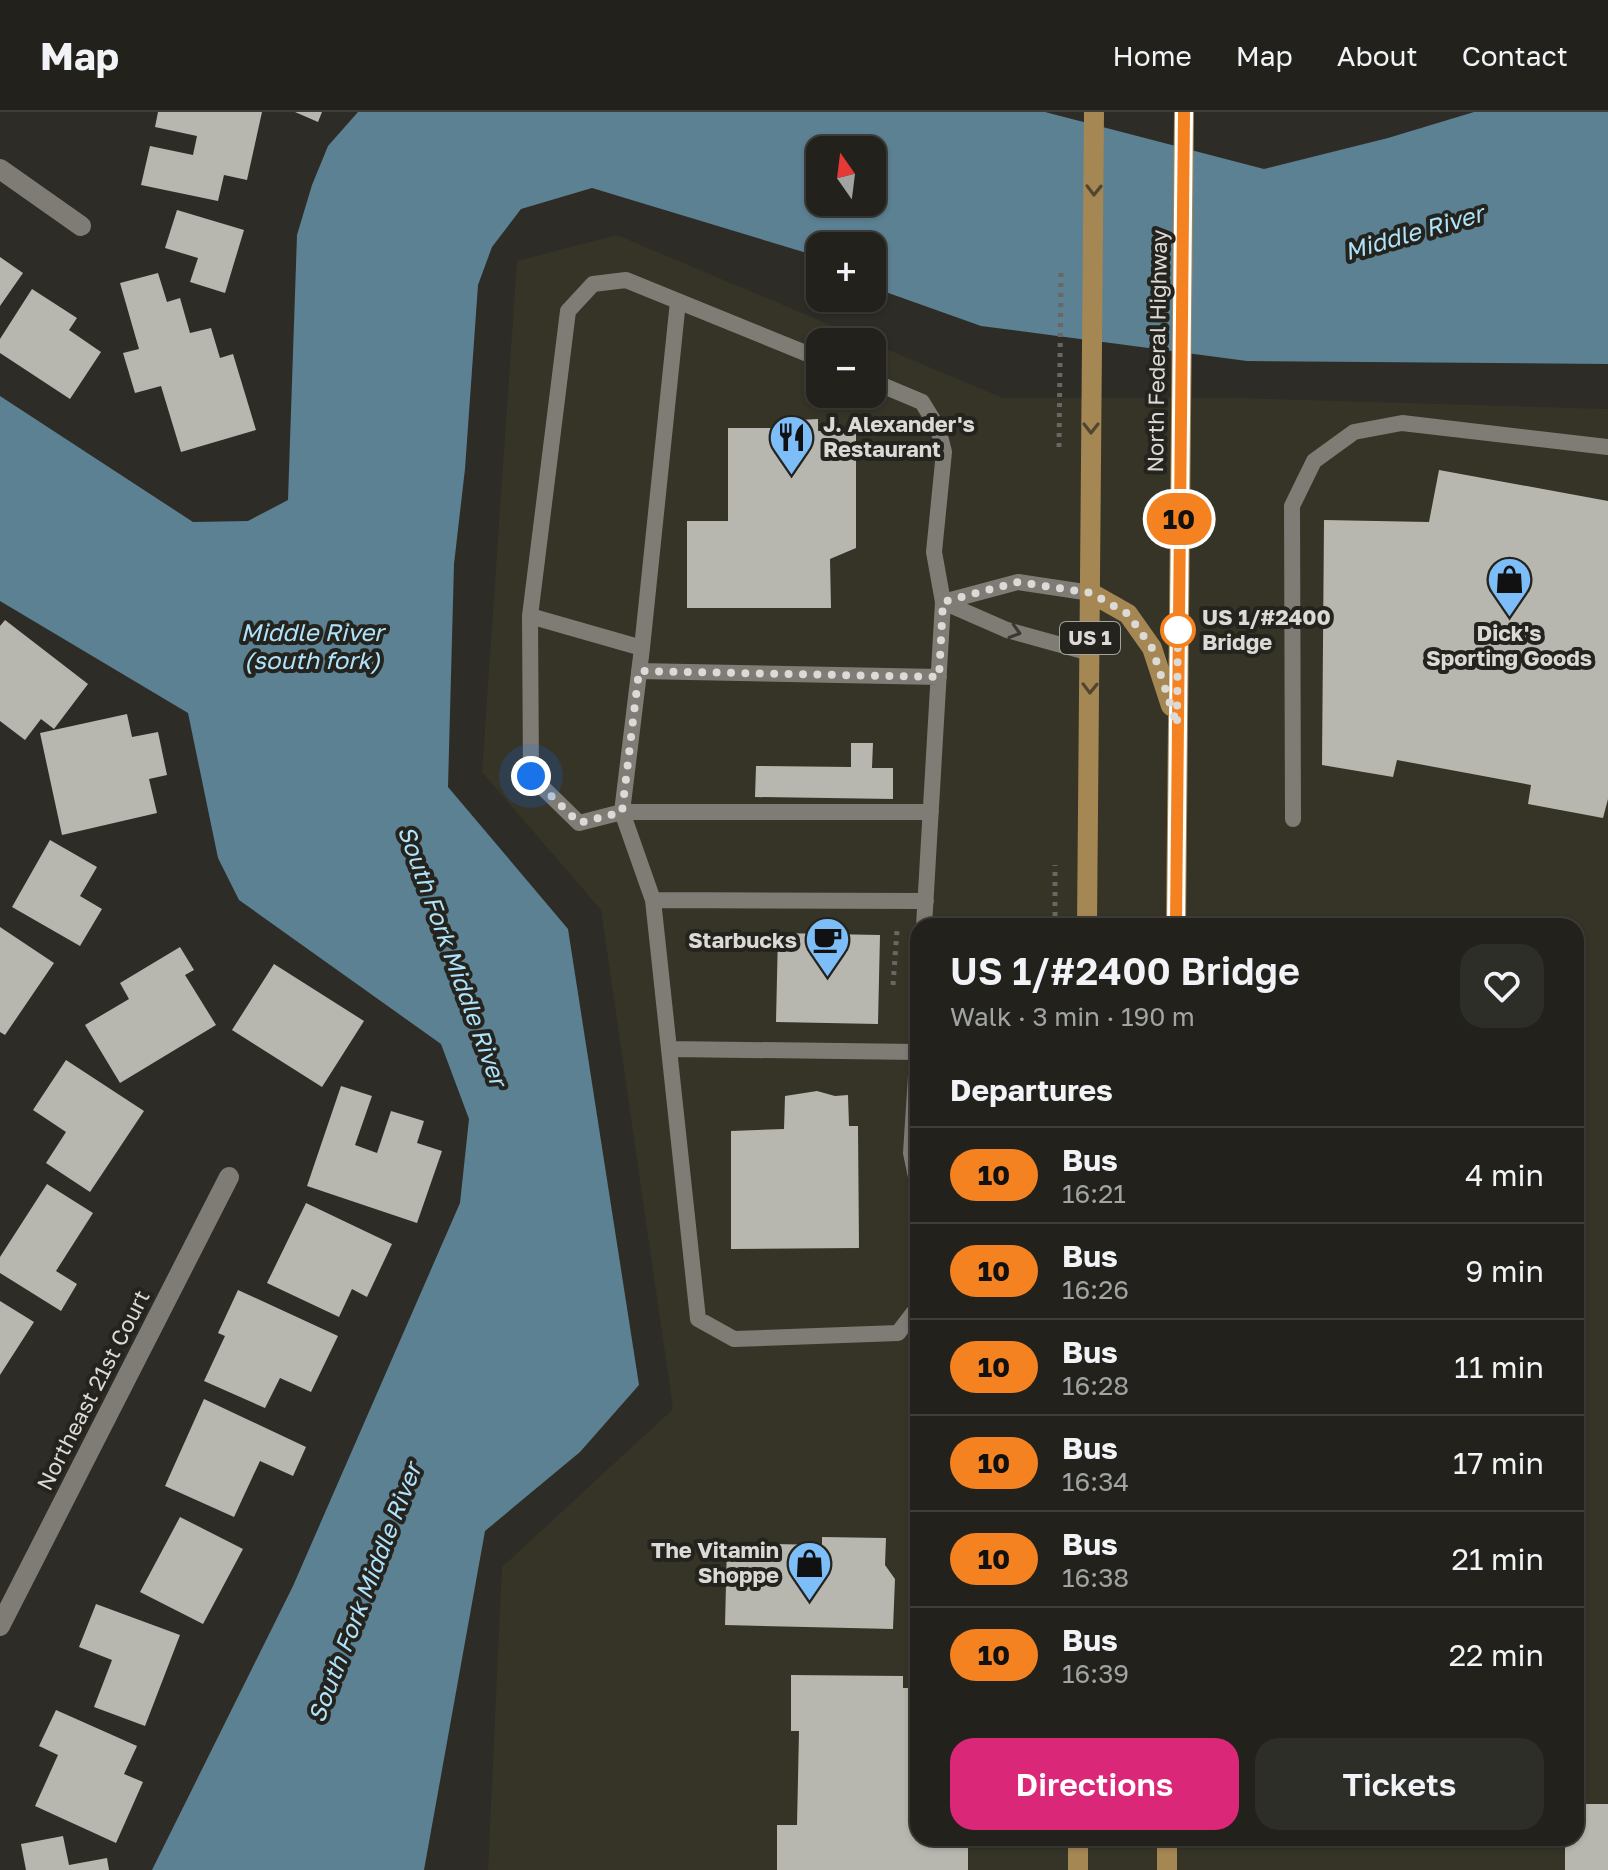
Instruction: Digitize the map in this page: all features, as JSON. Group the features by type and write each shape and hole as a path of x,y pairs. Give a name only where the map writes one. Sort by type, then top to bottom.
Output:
{"main road":[{"name":"US 1","path":"1087,918 1094,112"},
{"name":"North Federal Highway","path":"1176,918 1184,112"},
{"path":"1091,593 1128,614 1152,648 1177,725"},
{"path":"1078,1846 1078,1870"},
{"path":"1167,1846 1167,1870"}],"street":[{"path":"0,169 81,226"},
{"name":"Northeast 21st Court","path":"0,1626 229,1177"}],"lane":[{"path":"806,353 626,280 593,284 568,311 530,616 531,776 579,823 622,812 931,812"},
{"path":"678,301 622,812 653,900 698,1319 734,1339 898,1333 910,1317"},
{"path":"886,387 922,402 938,428 944,452 934,552 943,602 925,918"},
{"path":"1293,819 1292,506 1314,461 1354,432 1402,423 1608,447"},
{"path":"943,602 1018,582 1091,593"},
{"path":"943,602 1007,630 1090,653"},
{"path":"530,616 642,648"},
{"path":"639,671 939,677"},
{"path":"653,900 926,901"},
{"path":"670,1049 910,1052"}],"path":[{"path":"893,985 897,924"},
{"path":"895,943 903,944"}],"shaded area":[{"path":"617,235 838,328 806,328 806,408 886,408 886,349 1003,398 1240,398 1608,409 1608,1870 488,1870 502,1567 673,1409 601,910 482,772 517,261"}],"water":[{"name":"Middle River (south fork)","path":"358,112 1045,112 1264,169 1388,138 1474,112 1608,112 1608,364 1247,361 981,326 886,292 886,232 806,232 806,253 592,188 521,209 492,247 478,285 465,469 454,564 448,787 568,929 639,1385 580,1452 485,1531 424,1870 152,1870 293,1586 460,1203 469,1119 441,1044 239,900 218,858 188,713 0,601 0,396 193,522 248,521 288,500 297,235 328,146"}],"building":[{"path":"158,112 262,112 247,180 224,175 218,201 141,185 150,146 193,155 197,136 155,127"},
{"path":"295,112 322,112 318,122"},
{"path":"177,210 244,230 225,293 190,282 198,258 165,248"},
{"path":"0,257 23,273 0,306"},
{"path":"158,273 167,302 180,298 190,333 211,328 220,358 233,354 256,430 181,452 161,386 135,393 123,353 139,349 120,283"},
{"path":"32,289 77,318 69,330 101,352 70,399 0,353 0,339"},
{"name":"J. Alexander's Restaurant","path":"818,419 818,431 856,431 856,548 830,559 831,608 687,608 687,521 728,521 728,428 799,428 799,420"},
{"name":"Dick's Sporting Goods","path":"1439,470 1608,501 1608,799 1603,818 1528,804 1531,785 1397,760 1393,777 1322,765 1324,520 1429,522"},
{"path":"5,620 88,684 54,729 41,719 25,740 0,721 0,626"},
{"path":"127,714 132,737 158,732 167,775 149,779 157,813 62,835 40,733"},
{"path":"851,743 873,743 872,768 893,768 893,799 755,797 756,766 851,767"},
{"path":"50,840 97,867 80,896 102,909 80,946 12,907"},
{"path":"0,927 54,963 5,1035 0,1032"},
{"name":"Starbucks","path":"778,933 880,935 878,1024 776,1022"},
{"path":"180,947 194,970 185,975 216,1025 120,1083 85,1025 129,999 120,983"},
{"path":"274,964 364,1021 322,1087 232,1030"},
{"path":"66,1060 144,1111 90,1192 46,1163 66,1132 33,1110"},
{"path":"341,1086 372,1096 355,1145 377,1153 391,1111 424,1121 417,1143 442,1151 417,1223 307,1186"},
{"path":"817,1091 835,1096 848,1095 849,1126 858,1126 859,1248 731,1249 731,1131 784,1129 785,1096"},
{"path":"47,1184 93,1213 56,1271 77,1284 61,1311 0,1273 0,1257"},
{"path":"306,1203 392,1244 367,1297 352,1289 339,1317 267,1283"},
{"path":"238,1290 338,1336 311,1392 280,1378 265,1408 204,1381 225,1336 218,1333"},
{"path":"0,1301 34,1322 0,1375"},
{"path":"204,1399 306,1447 293,1476 260,1461 234,1517 165,1486"},
{"path":"180,1517 243,1549 203,1624 140,1592"},
{"name":"The Vitamin Shoppe","path":"822,1537 886,1538 885,1565 895,1579 893,1629 725,1625 727,1543 822,1545"},
{"path":"96,1604 180,1635 145,1726 94,1707 112,1660 79,1647"},
{"path":"791,1675 903,1676 903,1688 910,1688 910,1846 968,1846 968,1870 777,1870 777,1825 797,1825 799,1731 791,1731"},
{"path":"56,1710 137,1746 124,1774 143,1782 116,1843 35,1806 58,1755 39,1746"},
{"path":"1584,1804 1608,1804 1608,1870 1565,1870 1565,1846 1584,1846"},
{"path":"63,1836 69,1865 107,1858 109,1870 26,1870 21,1844"}],"bus line":[{"name":"10","path":"1176,918 1184,112"}],"place":[{"name":"J. Alexander's Restaurant","path":"792,476"},
{"name":"Dick's Sporting Goods","path":"1509,619"},
{"name":"US 1/#2400 Bridge","path":"1178,630"},
{"name":"Starbucks","path":"828,979"},
{"name":"The Vitamin Shoppe","path":"810,1602"}],"route":[{"path":"531,776 579,823 622,812 639,671 939,677 943,602 1018,582 1091,593 1128,614 1152,648 1177,725 1178,630"}],"water label":[{"name":"Middle River","path":"1414,233"},
{"name":"South Fork Middle River","path":"452,956"},
{"name":"South Fork Middle River","path":"365,1593"}]}
